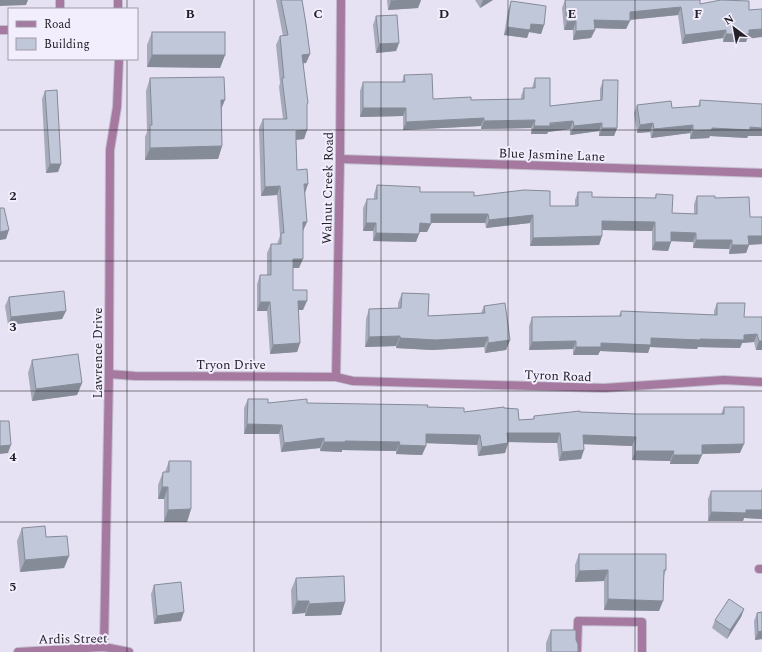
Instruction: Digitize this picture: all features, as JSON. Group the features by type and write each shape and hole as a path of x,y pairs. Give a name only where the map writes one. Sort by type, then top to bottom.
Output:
{"street":[{"name":"Walnut Creek Road","path":"336,377 341,0"},
{"name":"Lawrence Drive","path":"104,647 109,374 110,150 117,107 119,60"},
{"name":"Blue Jasmine Lane","path":"340,158 762,174"},
{"name":"Tryon Drive","path":"109,374 135,376 336,377 354,380"},
{"name":"Tyron Road","path":"354,380 604,388 724,380 762,382"},
{"path":"577,652 578,621 642,622 642,652"},
{"name":"Ardis Street","path":"18,652 104,647 129,652"}],"building":[{"path":"281,0 302,0 310,54 302,55 308,103 307,130 296,131 297,170 307,169 308,184 304,184 307,222 303,222 303,259 293,259 293,290 307,290 307,301 298,301 300,343 273,345 270,302 260,302 260,275 271,275 271,244 281,244 281,233 284,233 280,186 265,187 263,119 287,119 282,78 284,78 280,36 288,35"},
{"path":"565,0 700,0 700,4 721,0 749,1 749,10 762,9 762,29 749,30 749,34 726,34 726,30 685,35 681,7 630,12 630,21 594,20 595,30 576,31 576,21 567,22"},
{"path":"511,1 546,6 544,25 531,24 530,30 507,27"},
{"path":"397,15 399,43 379,44 376,16"},
{"path":"152,32 225,32 225,55 152,55"},
{"path":"432,74 433,99 471,97 471,100 524,99 524,88 535,88 535,78 550,78 550,106 602,100 603,80 618,80 617,128 602,128 602,123 574,126 573,121 550,123 550,126 534,126 535,120 484,121 484,118 406,122 406,108 363,108 363,82 405,82 404,75"},
{"path":"224,77 225,100 221,100 222,146 150,148 150,125 152,125 150,78"},
{"path":"57,90 61,164 50,164 45,91"},
{"path":"700,100 762,104 762,128 750,127 750,130 712,128 712,130 693,131 693,125 654,129 653,123 640,125 637,105 671,101 672,108 700,106"},
{"path":"377,185 420,187 420,192 474,192 474,196 524,190 550,191 550,206 578,206 578,192 592,192 592,197 656,198 656,194 673,195 672,213 697,214 697,196 715,196 715,198 749,197 750,217 762,217 762,236 748,236 749,245 732,245 732,240 696,240 696,233 671,232 671,242 655,242 655,222 602,221 602,236 533,238 533,215 489,220 488,214 431,214 431,224 420,223 419,234 376,233 376,223 366,223 367,199 377,199"},
{"path":"0,208 4,208 9,230 0,232"},
{"path":"64,291 66,311 11,317 9,297"},
{"path":"402,293 429,294 428,316 485,313 484,306 505,303 510,340 488,343 488,337 436,340 400,338 400,336 369,337 369,309 401,308"},
{"path":"717,303 745,303 744,317 762,317 762,341 759,341 757,334 744,335 744,340 651,338 651,345 601,343 601,347 576,347 576,341 532,342 532,317 621,316 621,311 717,315"},
{"path":"78,354 82,383 36,389 32,360"},
{"path":"248,399 268,399 268,403 307,399 307,403 428,405 427,407 464,408 464,412 504,407 518,409 519,420 534,419 534,416 580,411 636,414 724,414 724,407 744,407 744,444 702,445 702,455 673,455 674,451 635,451 636,437 583,435 584,450 562,452 560,433 507,433 508,443 482,447 480,435 426,434 426,446 399,445 400,442 324,442 324,438 284,443 282,425 247,424"},
{"path":"0,421 9,421 11,445 0,446"},
{"path":"169,461 191,461 191,509 168,510 168,487 162,487 163,472 169,472"},
{"path":"711,491 762,491 762,510 746,510 746,513 711,512"},
{"path":"45,526 46,537 67,536 69,556 25,560 22,528"},
{"path":"579,554 666,554 663,601 608,599 608,570 579,571"},
{"path":"344,576 345,602 309,604 309,601 297,601 296,578"},
{"path":"181,582 184,612 157,616 154,585"},
{"path":"729,599 744,609 730,630 715,620"},
{"path":"762,612 762,631 758,632 757,613"},
{"path":"551,630 576,630 578,652 551,652"}]}
